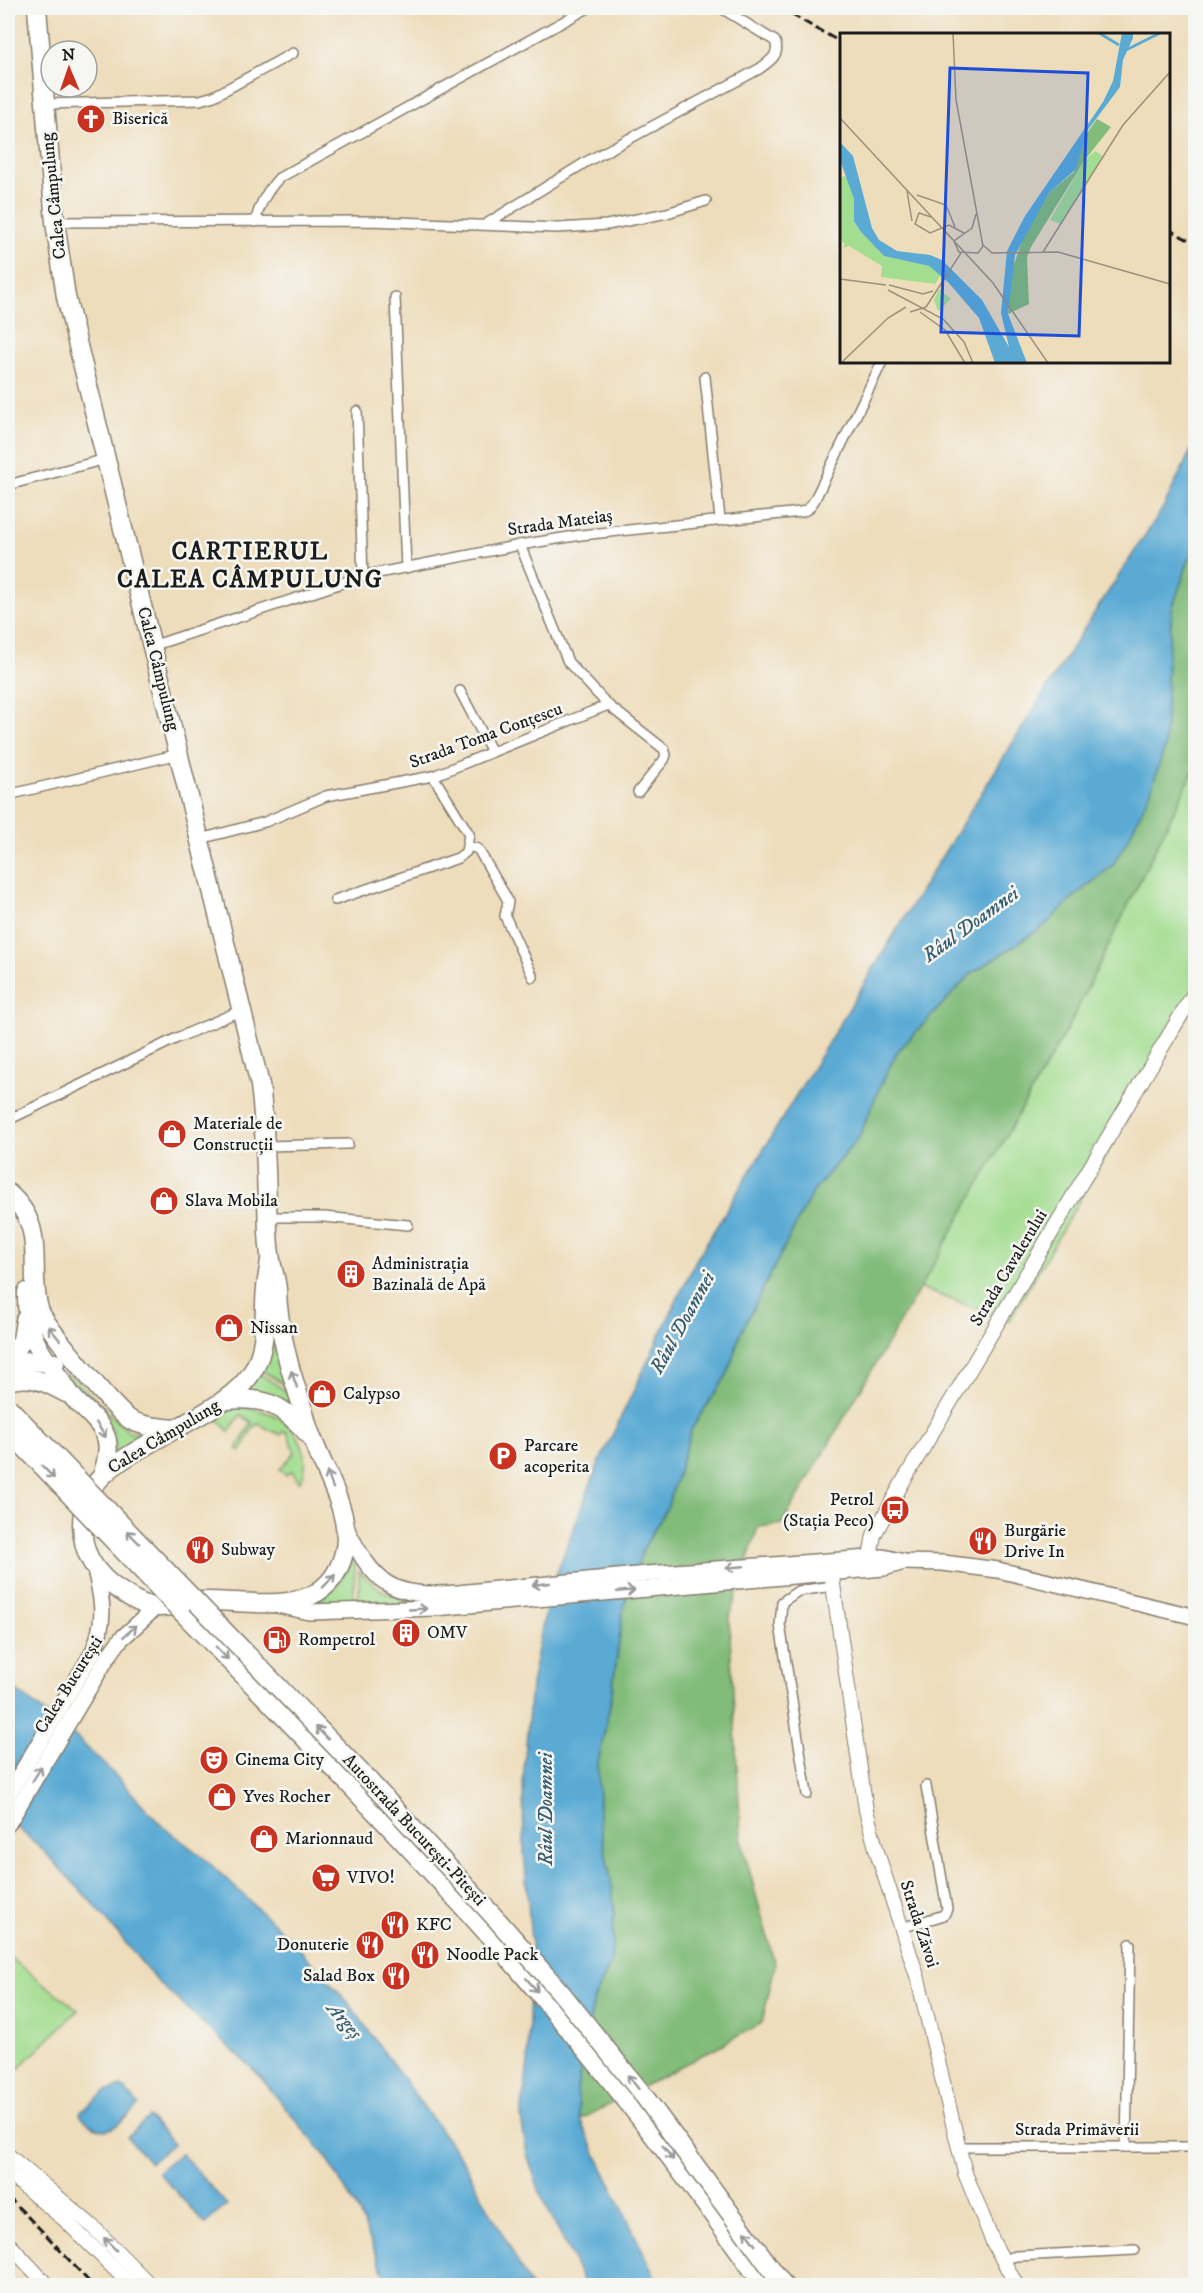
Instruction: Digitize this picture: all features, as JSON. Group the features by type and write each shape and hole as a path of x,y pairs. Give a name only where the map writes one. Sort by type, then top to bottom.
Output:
{"highway":[{"name":"Calea Câmpulung","path":"37,8 56,222 66,297 260,1084 266,1146 270,1260 289,1365 310,1436 325,1467 345,1526"},
{"path":"8,1193 24,1214 33,1235 36,1298 40,1313 49,1328 104,1395"},
{"path":"8,1206 20,1222 27,1245 27,1306 22,1340 8,1363"},
{"name":"Calea Câmpulung","path":"94,1570 85,1545 83,1510 86,1500 103,1474 174,1429 226,1400 243,1385 261,1351 266,1322 265,1290 270,1260"},
{"path":"27,1306 34,1342 45,1361 70,1395 102,1429 108,1454 103,1474"},
{"path":"8,1368 29,1361 45,1361 62,1365 74,1371 104,1395 128,1418 137,1423 174,1429"},
{"path":"8,1381 25,1377 36,1378 70,1395"},
{"path":"226,1400 248,1399 270,1403 294,1418 310,1436"},
{"name":"Autostrada București-Pitești","path":"8,1407 377,1790 514,1939 644,2096 784,2286"},
{"name":"Autostrada București-Pitești","path":"8,1430 361,1797 502,1950 624,2097 764,2286"},
{"path":"94,1570 123,1593 156,1607 203,1601 278,1605 317,1593 327,1584 335,1574 345,1551 345,1526"}],"main road":[{"name":"Strada Cavalerului","path":"868,1564 874,1535 901,1485 1196,990"},
{"path":"345,1526 366,1564 380,1579 395,1588 424,1595 504,1595 793,1570 831,1573 868,1564 882,1557 904,1562 953,1564 998,1570 1196,1617"},
{"name":"Calea București","path":"8,1824 90,1671 103,1621 101,1595 94,1570"},
{"name":"Strada Zăvoi","path":"831,1573 866,1810 918,1979 957,2147 976,2202 1002,2260 1017,2286"},
{"path":"278,1605 309,1612 426,1609 504,1595"},
{"name":"Calea București","path":"8,1795 90,1671 156,1607"},
{"path":"8,2155 92,2225 151,2286"},
{"path":"8,2173 64,2219 131,2285"},
{"path":"8,2243 48,2286"}],"street":[{"path":"255,222 264,197 279,178 588,8"},
{"path":"486,224 586,162 759,69 774,58 777,47 775,41 722,8"},
{"path":"45,104 200,100 214,96 293,54"},
{"path":"56,222 370,221 558,228 607,225 667,213 706,201"},
{"path":"395,297 406,568"},
{"name":"Strada Mateiaș","path":"152,645 363,576 581,535 801,512 808,509 829,473 882,363"},
{"path":"705,376 720,519"},
{"path":"357,411 363,576"},
{"path":"8,485 106,459"},
{"path":"520,545 568,662 608,705 666,752 664,760 638,792"},
{"path":"460,692 492,752"},
{"name":"Strada Toma Conțescu","path":"200,839 265,822 326,796 433,776 608,705"},
{"path":"8,795 179,754"},
{"path":"335,900 458,858 466,852 469,834 433,776"},
{"path":"468,846 478,849 506,897 508,902 505,916 533,977"},
{"path":"8,1120 177,1038 242,1010"},
{"path":"266,1146 348,1144"},
{"path":"268,1217 324,1217 408,1225"},
{"path":"807,1794 780,1611 782,1602 831,1573"},
{"path":"901,1928 944,1915 947,1910 926,1786"},
{"path":"1126,2147 1130,1944"},
{"name":"Strada Primăverii","path":"957,2147 1196,2147"},
{"path":"1002,2260 1016,2256 1135,2250"}],"green space":[{"path":"1195,542 1195,768 1071,1022 920,1288 782,1524 758,1527 729,1618 741,1840 775,1965 762,2023 580,2120 577,2089 594,1999 610,1965 613,1940 614,1908 611,1881 599,1819 598,1763 611,1700 624,1605 643,1549 667,1508 692,1428 728,1373 740,1334 812,1193 859,1137 897,1052 971,974 1044,926 1077,894 1112,866 1167,688 1172,609"},
{"path":"1195,768 1195,1002 1009,1321 920,1288 1071,1022"},
{"path":"272,1326 288,1387 261,1370"},
{"path":"62,1371 75,1379 106,1409 99,1415"},
{"path":"259,1373 290,1394 293,1405 269,1395 245,1389"},
{"path":"237,1407 253,1409 278,1417 292,1429 298,1437 305,1456 304,1474 299,1482 292,1471 286,1475 280,1469 295,1452 287,1432 283,1431 281,1435 258,1424 253,1427 241,1451 237,1449 252,1422 240,1415 229,1432 219,1420 209,1417"},
{"path":"107,1412 129,1431 147,1436 115,1454 113,1430 102,1417"},
{"path":"352,1559 355,1565 353,1607 308,1607 334,1587"},
{"path":"359,1571 381,1590 392,1595 415,1600 456,1599 359,1607"},
{"path":"8,1956 78,2010 8,2079"}],"water":[{"name":"Râul Doamnei","path":"1195,442 1195,542 1172,609 1165,746 1151,791 1128,839 1112,866 1077,894 1044,926 971,974 897,1052 859,1137 812,1193 740,1334 728,1373 692,1428 667,1508 643,1549 624,1605 611,1700 598,1763 599,1819 611,1881 614,1908 613,1940 610,1965 594,1999 577,2089 580,2120 659,2285 585,2285 540,2193 527,2154 521,2117 528,2063 531,1942 524,1851 523,1781 531,1685 544,1618 557,1572 598,1465 696,1260 929,877 1080,635 1163,508"},
{"name":"Argeș","path":"8,1684 74,1735 121,1781 160,1824 205,1859 291,1940 348,2002 464,2163 530,2285 389,2285 359,2213 327,2158 257,2073 157,1981 96,1907 40,1847 8,1820"},
{"path":"120,2087 126,2090 139,2105 117,2125 111,2129 97,2129 80,2115 106,2091"},
{"path":"149,2117 173,2144 150,2163 127,2137"},
{"path":"181,2153 227,2205 205,2224 158,2172"}],"pier":[{"path":"527,1969 589,2042 584,2067 527,1998"}],"railway":[{"path":"780,8 840,42"},
{"path":"1170,230 1196,244"},
{"path":"8,2197 93,2286"}],"place":[{"name":"Biserică","path":"91,119"},
{"name":"Materiale de Construcții","path":"172,1134"},
{"name":"Slava Mobila","path":"164,1201"},
{"name":"Administrația Bazinală de Apă","path":"351,1274"},
{"name":"Nissan","path":"229,1328"},
{"name":"Calypso","path":"322,1394"},
{"name":"Parcare acoperita","path":"503,1456"},
{"name":"Petrol (Stația Peco)","path":"895,1510"},
{"name":"Burgărie Drive In","path":"983,1541"},
{"name":"Subway","path":"200,1550"},
{"name":"OMV","path":"406,1633"},
{"name":"Rompetrol","path":"277,1640"},
{"name":"Cinema City","path":"214,1760"},
{"name":"Yves Rocher","path":"222,1797"},
{"name":"Marionnaud","path":"264,1839"},
{"name":"VIVO!","path":"326,1878"},
{"name":"KFC","path":"395,1925"},
{"name":"Donuterie","path":"370,1945"},
{"name":"Noodle Pack","path":"425,1955"},
{"name":"Salad Box","path":"396,1976"}],"district":[{"name":"CARTIERUL CALEA CÂMPULUNG","path":"250,566"}]}
